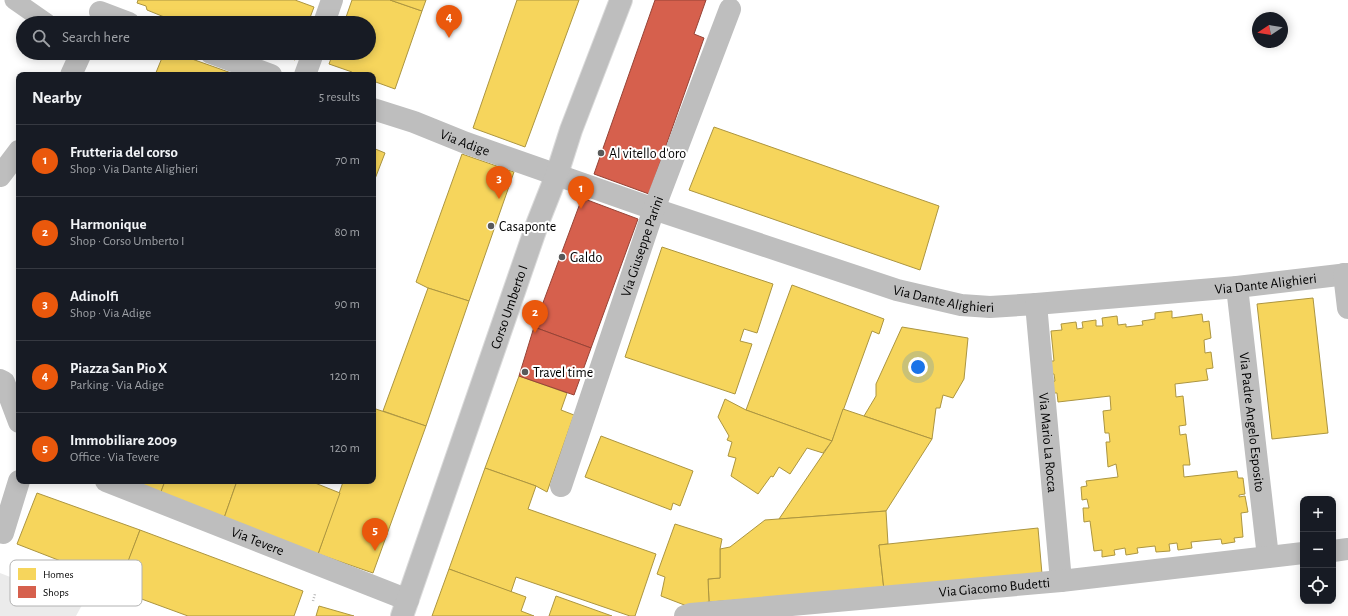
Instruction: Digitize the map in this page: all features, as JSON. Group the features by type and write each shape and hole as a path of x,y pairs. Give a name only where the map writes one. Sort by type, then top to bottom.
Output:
{"street":[{"path":"326,16 332,0"},
{"name":"Corso Umberto I","path":"405,608 538,222 557,174 571,130 621,0"},
{"name":"Via Giuseppe Parini","path":"561,486 654,209 730,9"},
{"path":"101,12 111,16"},
{"path":"72,72 78,60"},
{"path":"230,60 263,72"},
{"path":"306,72 310,60"},
{"name":"Via Adige","path":"376,110 414,122 466,143 557,174"},
{"path":"0,176 16,155"},
{"name":"Via Dante Alighieri","path":"557,174 654,209 897,290 961,305 990,307 1036,304 1237,287 1346,274"},
{"path":"1346,274 1348,308"},
{"name":"Via Padre Angelo Esposito","path":"1237,287 1268,557"},
{"name":"Via Mario La Rocca","path":"1036,304 1061,580"},
{"path":"0,380 4,382 16,414"},
{"path":"3,533 18,484"},
{"name":"Via Tevere","path":"113,484 405,608"},
{"path":"1336,551 1348,549"},
{"name":"Via Giacomo Budetti","path":"685,616 691,614 1061,580 1300,554"}],"lane":[{"path":"14,0 38,16"}],"shaded area":[{"path":"0,573 10,577 10,606 81,606 76,616 0,616"}],"building: Homes":[{"path":"138,0 295,0 314,7 311,16 162,16 147,10 146,6 137,3"},
{"path":"352,0 390,0 422,11 395,89 376,82 376,72 352,72 329,64 330,60 376,60 376,16 346,16"},
{"path":"390,0 426,0 422,11"},
{"path":"517,0 579,0 525,147 473,128"},
{"path":"161,60 195,60 229,72 156,72"},
{"path":"714,127 939,206 920,270 689,190"},
{"path":"376,149 385,153 376,176"},
{"path":"462,154 514,172 469,301 428,288 416,282"},
{"path":"662,247 773,284 757,333 744,329 740,341 752,344 735,394 625,357"},
{"path":"792,285 884,319 879,334 872,331 832,441 746,410"},
{"path":"428,288 469,301 426,426 383,411"},
{"path":"1313,298 1328,433 1272,439 1257,304"},
{"path":"1172,311 1172,318 1202,314 1203,322 1209,321 1211,338 1204,340 1205,353 1211,352 1213,368 1206,369 1208,380 1175,384 1176,397 1183,396 1186,425 1179,426 1180,435 1186,434 1190,465 1183,465 1184,477 1237,471 1238,478 1243,478 1245,494 1239,495 1239,497 1245,496 1248,512 1241,513 1243,537 1234,538 1235,542 1222,544 1221,539 1191,542 1192,548 1178,550 1177,543 1169,544 1170,551 1156,552 1155,546 1137,548 1138,553 1126,555 1125,548 1114,550 1115,555 1102,557 1102,550 1094,551 1090,521 1084,522 1083,508 1089,508 1087,499 1082,500 1081,487 1087,486 1086,481 1118,477 1116,464 1108,467 1106,442 1110,442 1109,433 1105,433 1103,411 1111,410 1110,396 1058,402 1057,393 1052,393 1051,382 1055,381 1054,374 1050,374 1048,361 1054,361 1051,331 1062,330 1061,324 1076,322 1077,329 1083,328 1082,322 1096,320 1096,326 1103,326 1102,318 1117,316 1118,325 1126,324 1126,327 1143,325 1142,321 1155,319 1155,313"},
{"path":"902,327 968,338 964,379 953,398 943,395 940,408 936,408 932,439 864,416 876,396 876,384"},
{"path":"519,376 567,393 561,410 574,415 547,492 536,486 485,468"},
{"path":"725,399 746,410 832,441 823,453 807,448 790,474 779,467 773,477 771,476 758,494 731,476 736,458 728,456 732,442 727,440 729,436 718,417"},
{"path":"376,409 426,426 373,573 318,554 342,484 376,484"},
{"path":"843,409 932,439 886,511 779,519 832,441"},
{"path":"601,436 693,471 680,506 673,503 671,510 585,477"},
{"path":"485,468 536,486 528,509 656,554 635,616 630,616 516,577 511,592 449,569"},
{"path":"135,484 164,484 161,492"},
{"path":"164,484 236,484 223,521 159,497"},
{"path":"236,484 318,484 340,493 318,554 223,521"},
{"path":"37,493 140,530 129,560 58,560 17,544"},
{"path":"886,511 888,544 879,545 884,590 709,602 708,579 720,578 720,549 730,547 765,520"},
{"path":"675,524 722,539 720,549 720,578 708,579 709,602 687,606 661,596 665,577 657,574"},
{"path":"1038,528 1042,574 884,590 879,545"},
{"path":"140,530 303,591 294,616 188,616 142,599 142,560 128,560"},
{"path":"449,569 526,597 521,611 534,616 432,616"},
{"path":"556,596 612,616 549,616"},
{"path":"319,606 354,616 316,616"}],"building: Shops":[{"path":"655,0 706,0 694,34 704,38 649,194 594,174"},
{"path":"582,198 638,219 591,348 534,327"},
{"path":"534,327 591,348 574,395 519,376"}],"place":[{"name":"Piazza San Pio X","path":"449,38"},
{"name":"Al vitello d'oro","path":"601,153"},
{"name":"Adinolfi","path":"499,199"},
{"name":"Frutteria del corso","path":"581,209"},
{"name":"Casaponte","path":"491,226"},
{"name":"Galdo","path":"562,257"},
{"name":"Harmonique","path":"535,333"},
{"name":"Travel time","path":"525,372"},
{"name":"Immobiliare 2009","path":"375,551"}]}
